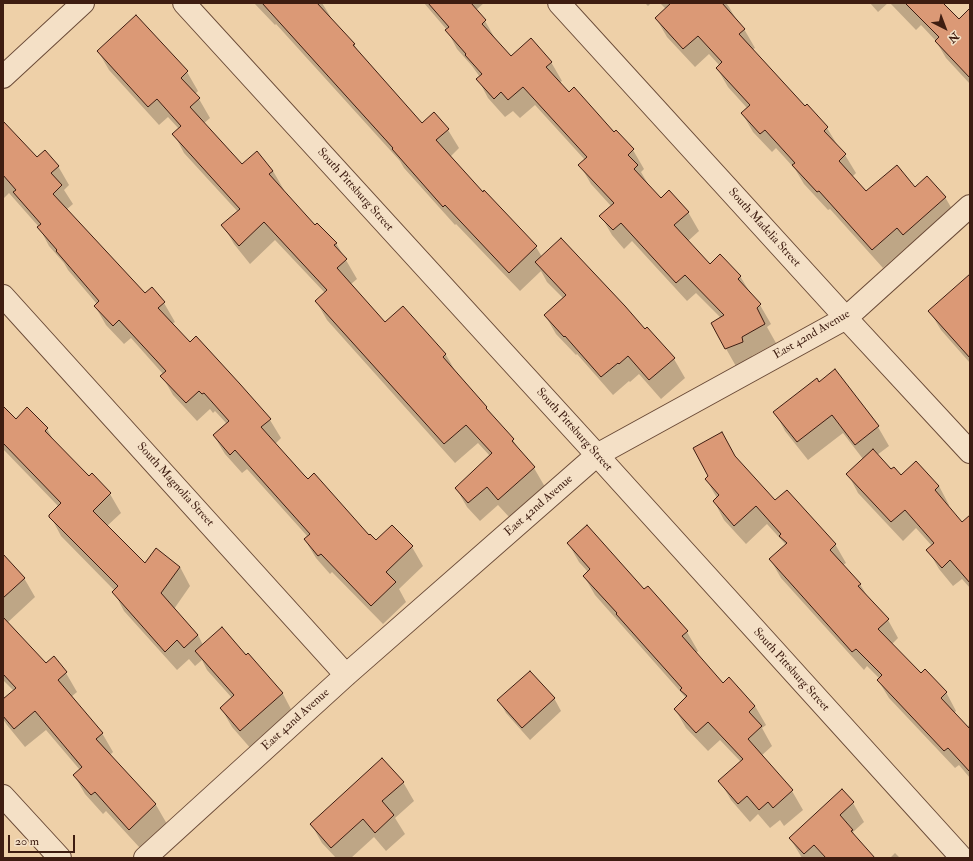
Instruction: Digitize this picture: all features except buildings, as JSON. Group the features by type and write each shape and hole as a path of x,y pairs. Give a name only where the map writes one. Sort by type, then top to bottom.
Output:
{"street":[{"path":"3,77 83,3"},
{"name":"South Pittsburg Street","path":"184,3 597,455 962,858"},
{"name":"South Madelia Street","path":"559,3 970,452"},
{"name":"East 42nd Avenue","path":"145,858 346,674 597,455 846,318 970,206"},
{"name":"South Magnolia Street","path":"3,296 346,674"},
{"path":"3,796 60,858"}]}
